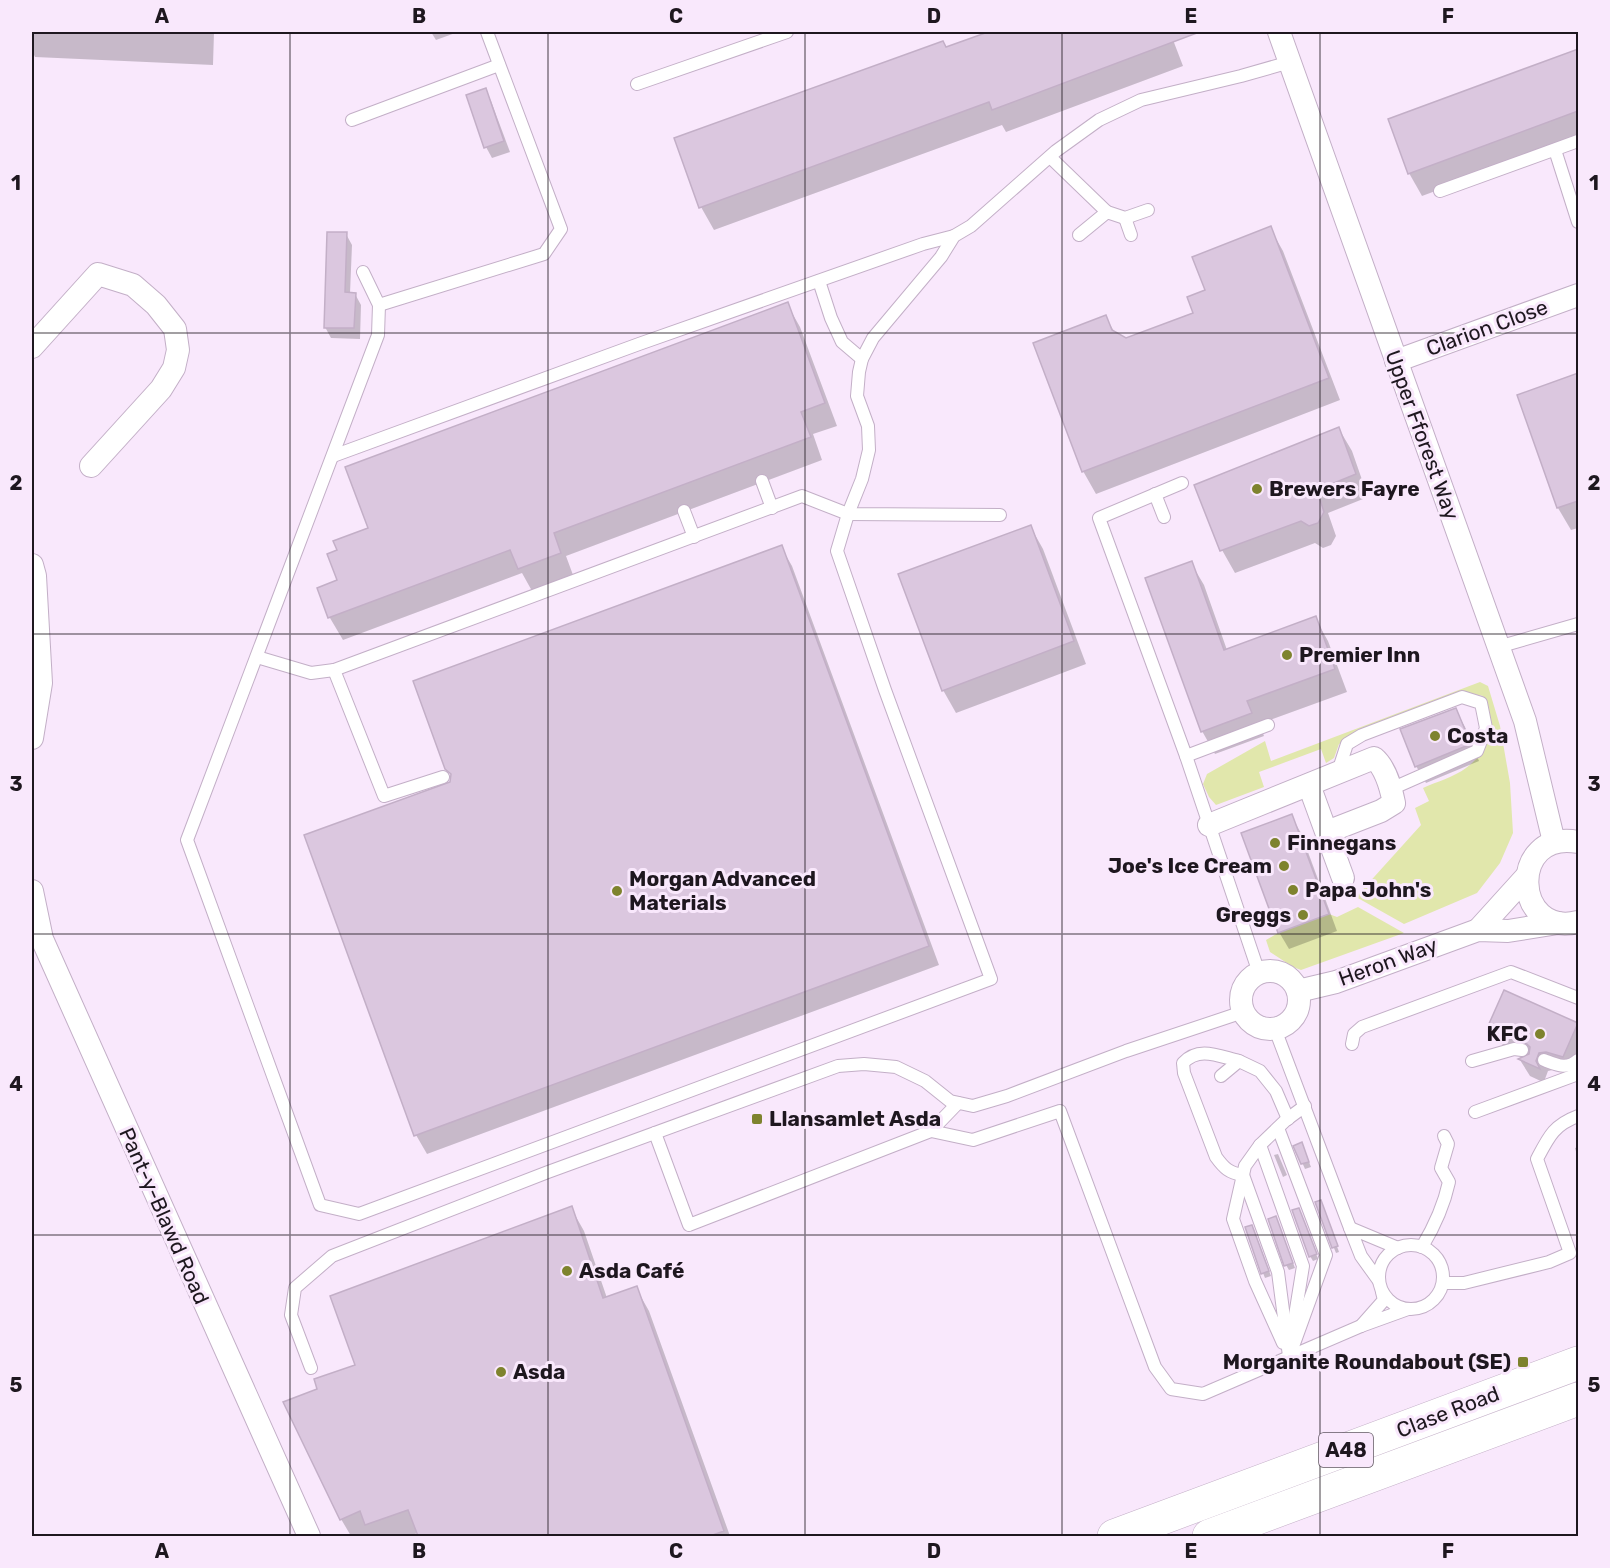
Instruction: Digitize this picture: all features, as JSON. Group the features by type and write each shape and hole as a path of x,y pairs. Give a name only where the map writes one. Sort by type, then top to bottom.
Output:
{"main road":[{"name":"Clase Road","path":"1114,1536 1578,1363"},
{"name":"Clase Road","path":"1209,1536 1578,1399"}],"street":[{"name":"Upper Fforest Way","path":"1280,32 1526,721 1554,842"},
{"path":"32,346 98,274 133,285 156,305 175,328 178,350 174,368 161,389 91,466"},
{"name":"Clarion Close","path":"1396,361 1578,295"},
{"path":"32,565 41,683 32,738"},
{"path":"1209,825 1374,758 1379,762 1391,789 1394,803 1382,811 1327,832"},
{"path":"1309,784 1343,878"},
{"path":"1554,842 1568,840 1578,842"},
{"name":"Heron Way","path":"1478,930 1526,877 1535,856 1554,842"},
{"path":"1526,877 1527,890 1538,911 1547,918 1568,922"},
{"name":"Pant-y-Blawd Road","path":"32,891 42,939 309,1536"},
{"name":"Heron Way","path":"1298,991 1336,982 1478,930 1508,931 1568,922"},
{"path":"1278,972 1293,983 1298,991 1297,1011 1292,1019 1275,1029 1256,1026 1243,1012 1242,994 1245,985 1259,973 1278,972"}],"lane":[{"path":"379,305 544,254 561,229 487,32"},
{"path":"638,84 788,32"},
{"path":"333,456 639,344 923,244 954,236 971,226 1050,157 1098,120 1141,100 1290,62"},
{"path":"352,120 499,65"},
{"path":"1440,191 1578,141"},
{"path":"1555,150 1578,222"},
{"path":"1050,157 1107,212 1125,218 1148,210"},
{"path":"1079,235 1107,212"},
{"path":"1125,218 1131,235"},
{"path":"363,272 379,305 378,336 187,840 320,1205 359,1214 991,979 885,690 837,551 862,479 869,450 868,426 857,396 862,359 873,338 941,257 954,236"},
{"path":"819,281 831,318 842,342 862,359"},
{"path":"762,481 772,508"},
{"path":"1182,483 1099,518 1186,756 1259,973"},
{"path":"1155,494 1164,517"},
{"path":"257,657 311,673 334,670 802,496 848,514 1000,515"},
{"path":"684,511 694,537"},
{"path":"1498,647 1578,624"},
{"path":"334,670 384,796 443,777"},
{"path":"1338,772 1347,744 1362,735 1462,697 1481,704 1486,728 1477,751 1391,789"},
{"path":"1186,756 1268,725"},
{"path":"1352,1044 1354,1034 1362,1027 1511,972 1578,998"},
{"path":"311,1368 291,1315 295,1288 332,1256 654,1133 838,1066 864,1064 896,1067 925,1081 950,1101 974,1106 1007,1096 1125,1051 1243,1012"},
{"path":"1275,1029 1361,1256 1389,1300 1408,1309"},
{"path":"1472,1062 1514,1049 1522,1050"},
{"path":"1243,1174 1230,1173 1216,1156 1184,1073 1183,1063 1190,1055 1201,1053 1239,1061 1260,1071 1276,1091 1288,1119"},
{"path":"1544,1060 1561,1067 1573,1065 1578,1060"},
{"path":"1221,1076 1239,1061"},
{"path":"1475,1112 1578,1074"},
{"path":"654,1133 689,1225 931,1131 958,1103"},
{"path":"1289,1356 1255,1281 1233,1219 1245,1166 1260,1140 1305,1106"},
{"path":"931,1131 974,1140 1060,1110 1155,1367 1172,1389 1203,1394 1361,1326 1408,1309 1426,1306 1434,1300 1443,1283 1441,1265 1430,1251 1414,1245 1398,1248 1389,1254 1383,1262 1381,1287 1384,1300 1361,1326"},
{"path":"1443,1283 1464,1283 1574,1256 1537,1159 1550,1135 1562,1122 1578,1116"},
{"path":"1278,1128 1326,1255 1289,1356"},
{"path":"1422,1247 1433,1229 1446,1197 1449,1182 1441,1168 1448,1144 1444,1136"},
{"path":"1260,1140 1303,1266 1289,1356"},
{"path":"1243,1174 1278,1272 1289,1356"},
{"path":"1350,1228 1398,1248"}],"green space":[{"path":"1480,682 1488,686 1500,726 1510,783 1513,833 1500,863 1477,893 1404,924 1356,897 1421,825 1415,808 1429,801 1423,788 1461,771 1482,752 1490,726 1483,696 1467,693 1360,733 1339,744 1334,758 1326,763 1321,749 1259,772 1264,787 1216,805 1203,784 1207,774 1265,741 1271,761"},
{"path":"1358,907 1404,933 1301,970 1270,952 1266,940 1278,933 1329,914 1337,917"}],"building":[{"path":"988,32 1197,33 992,110 989,102 699,208 674,138 943,41 946,47"},
{"path":"1578,49 1578,111 1408,174 1388,119"},
{"path":"486,88 504,141 484,148 466,95"},
{"path":"1271,226 1329,378 1082,472 1033,343 1106,315 1112,330 1126,338 1193,313 1187,297 1205,290 1192,257"},
{"path":"327,232 347,232 345,292 356,293 354,328 324,328"},
{"path":"788,302 825,403 801,412 811,437 554,533 561,553 518,569 510,550 328,618 317,588 337,580 327,554 337,550 333,541 368,528 345,467"},
{"path":"1578,373 1578,501 1557,508 1517,395"},
{"name":"Brewers Fayre","path":"1339,427 1356,474 1317,490 1324,512 1318,523 1309,526 1301,521 1220,551 1194,485"},
{"path":"1031,525 1074,641 942,691 898,574"},
{"name":"Morgan Advanced Materials","path":"782,545 929,946 414,1136 304,835 450,782 451,774 445,769 413,681"},
{"name":"Premier Inn","path":"1192,561 1224,650 1316,616 1335,669 1247,701 1252,713 1201,732 1145,578"},
{"name":"Costa","path":"1456,708 1471,744 1415,767 1400,729"},
{"path":"1292,814 1329,914 1278,933 1241,833"},
{"name":"KFC","path":"1504,990 1578,1023 1563,1057 1546,1052 1539,1053 1536,1061 1540,1069 1518,1059 1529,1054 1530,1047 1527,1044 1488,1026"},
{"path":"1302,1142 1309,1162 1301,1164 1293,1146"},
{"path":"1321,1200 1338,1246 1332,1248 1315,1202"},
{"name":"Asda","path":"572,1206 603,1298 637,1286 724,1531 710,1536 418,1536 408,1510 365,1525 360,1511 340,1520 283,1402 317,1389 314,1379 355,1365 330,1296"},
{"path":"1299,1208 1317,1254 1309,1257 1292,1210"},
{"path":"1276,1216 1293,1263 1284,1266 1268,1219"},
{"path":"1252,1225 1269,1271 1261,1274 1245,1227"}],"place":[{"name":"Brewers Fayre","path":"1257,489"},
{"name":"Premier Inn","path":"1287,655"},
{"name":"Costa","path":"1435,736"},
{"name":"Finnegans","path":"1275,843"},
{"name":"Joe's Ice Cream","path":"1284,866"},
{"name":"Papa John's","path":"1293,890"},
{"name":"Morgan Advanced Materials","path":"617,891"},
{"name":"Greggs","path":"1303,915"},
{"name":"KFC","path":"1540,1034"},
{"name":"Llansamlet Asda","path":"757,1119"},
{"name":"Asda Café","path":"567,1271"},
{"name":"Morganite Roundabout (SE)","path":"1523,1362"},
{"name":"Asda","path":"501,1372"}]}
